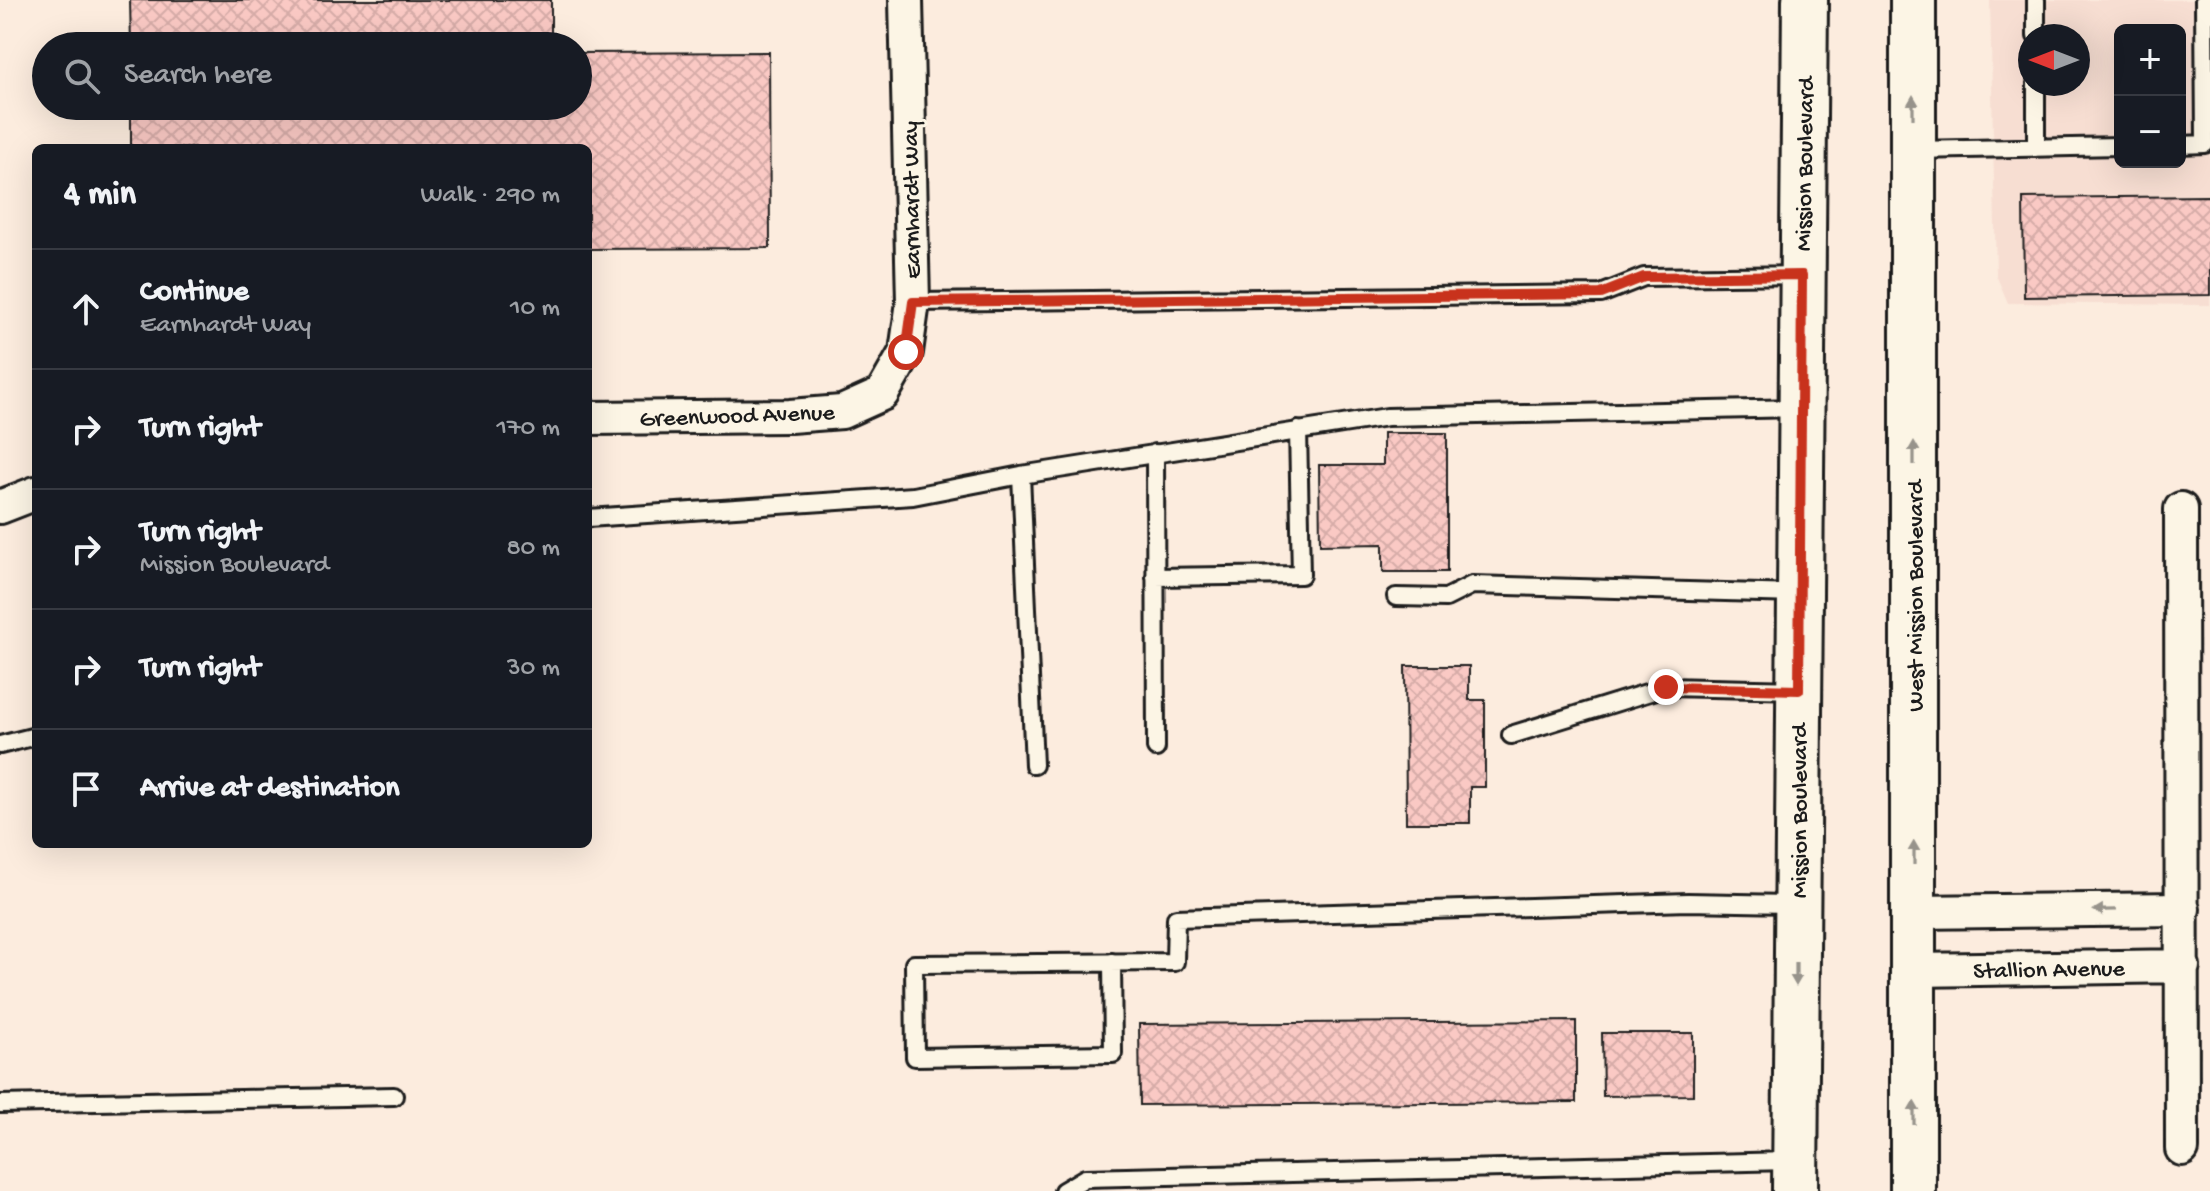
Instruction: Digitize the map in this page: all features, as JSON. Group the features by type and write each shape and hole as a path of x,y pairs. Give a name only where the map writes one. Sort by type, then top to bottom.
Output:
{"main road":[{"name":"Mission Boulevard","path":"1795,1176 1805,0"},
{"name":"West Mission Boulevard","path":"1913,0 1913,1191"}],"street":[{"name":"Earnhardt Way","path":"882,394 906,352 913,302 906,0"},
{"name":"Greenwood Avenue","path":"592,418 790,416 842,412 882,394"},
{"path":"0,507 32,495"},
{"path":"2181,509 2182,1149"},
{"path":"1915,912 2183,909"},
{"name":"Stallion Avenue","path":"1915,970 2183,966"}],"lane":[{"path":"2036,0 2036,24"},
{"path":"2186,145 2205,144 2204,0"},
{"path":"2036,96 2036,148"},
{"path":"1913,150 2114,146"},
{"path":"913,302 1601,294 1644,277 1802,275"},
{"path":"592,518 913,496 1021,475 1387,417 1801,408"},
{"path":"1155,577 1301,575 1298,430"},
{"path":"1155,453 1156,748"},
{"path":"1021,475 1034,765"},
{"path":"1396,597 1446,598 1472,585 1800,594"},
{"path":"1511,735 1666,687 1799,690"},
{"path":"0,745 32,737"},
{"path":"1112,962 1113,1054 915,1057 914,964 1112,962 1175,962 1176,918 1688,902 1797,904"},
{"path":"0,1104 394,1096"},
{"path":"1063,1191 1085,1178 1795,1176"}],"shaded area":[{"path":"1990,0 2210,0 2210,305 2008,303 1996,275"}],"building":[{"path":"130,0 551,0 551,32 131,32"},
{"path":"769,52 770,248 592,249 592,144 131,144 131,120 592,120 592,53"},
{"path":"2210,196 2210,295 2024,297 2023,198"},
{"path":"1383,433 1447,433 1447,572 1383,572 1383,544 1320,545 1319,465 1383,465"},
{"path":"1405,666 1469,666 1469,700 1485,700 1485,787 1470,787 1470,823 1406,823"},
{"path":"1576,1021 1576,1102 1140,1105 1139,1024"},
{"path":"1602,1033 1693,1033 1693,1095 1603,1096"}],"route":[{"path":"906,352 913,302 1601,294 1644,277 1802,275 1799,690 1666,687"}]}
